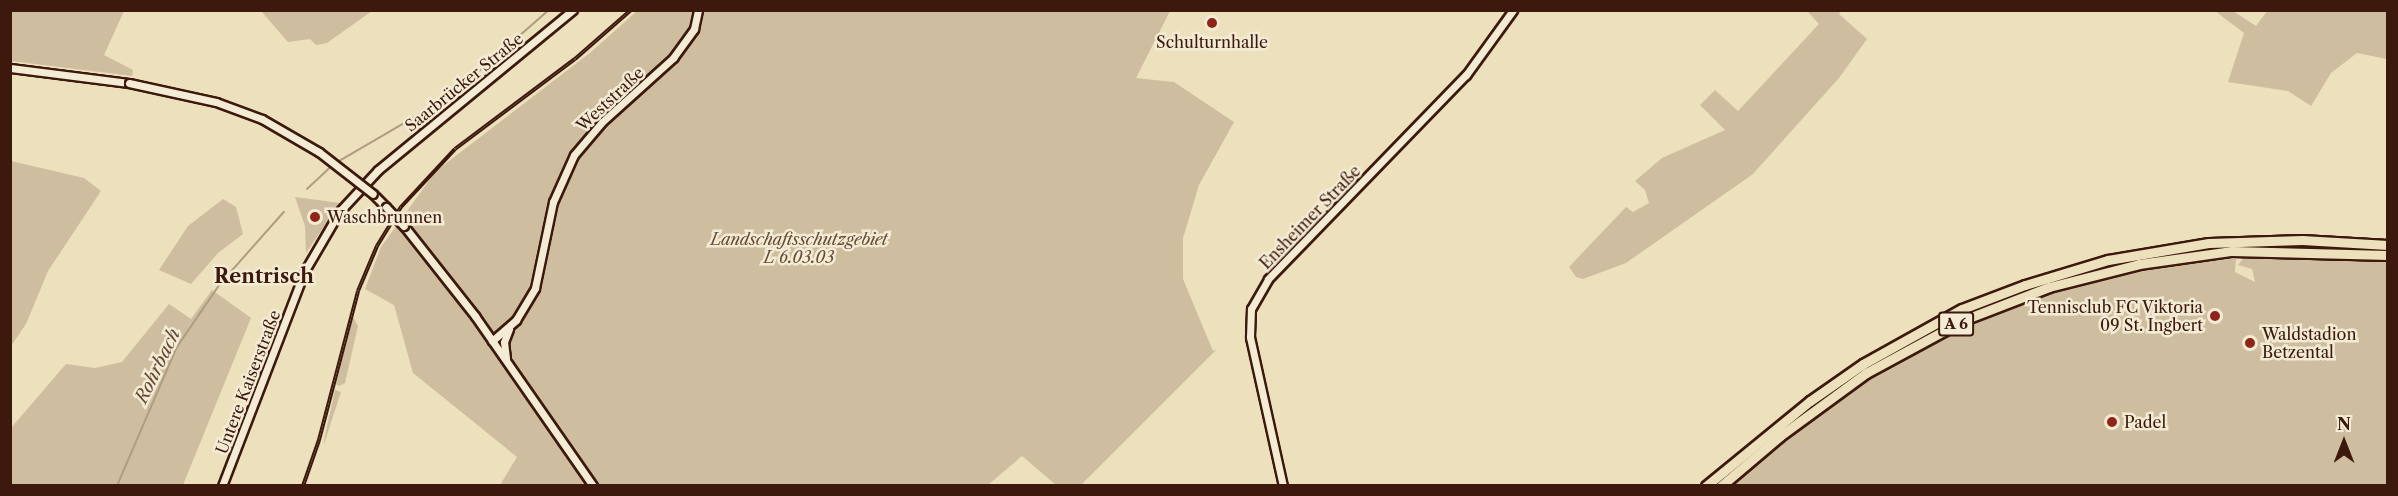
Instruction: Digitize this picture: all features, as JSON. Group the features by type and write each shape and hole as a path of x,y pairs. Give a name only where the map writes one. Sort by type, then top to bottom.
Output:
{"highway":[{"name":"A 6","path":"1706,486 1829,387 1891,347 1962,309 2045,278 2108,260 2239,241 2388,245"},
{"name":"A 6","path":"1721,486 1833,395 1896,355 1966,319 2042,289 2112,269 2232,251 2388,255"}],"main road":[{"name":"Weststraße","path":"492,341 510,326 529,300 540,275 553,202 567,166 602,122 674,58 694,29 698,10"},
{"name":"Ensheimer Straße","path":"1283,486 1250,337 1251,309 1268,279 1466,75 1512,10"},
{"name":"Saarbrücker Straße","path":"378,170 570,12"},
{"path":"10,68 129,83 216,102 262,119 308,144 374,195 404,226 475,316 593,486"},
{"name":"Untere Kaiserstraße","path":"222,486 308,265 339,212 378,170"},
{"path":"507,362 504,342 510,326"}],"green space":[{"path":"10,11 124,11 104,55 133,70 132,76 11,61"},
{"path":"261,11 372,11 327,43 316,45 310,39 288,42"},
{"name":"Landschaftsschutzgebiet L 6.03.03","path":"637,11 1170,11 1136,78 1174,82 1234,122 1199,185 1183,238 1183,279 1213,351 1217,349 1081,485 1056,485 1022,456 988,485 500,485 517,457 413,373 394,305 365,289 381,247 436,171 591,52"},
{"path":"1807,11 1841,11 1839,14 1867,39 1839,78 1753,174 1626,263 1583,279 1576,277 1569,267 1626,207 1633,212 1649,203 1645,190 1635,181 1662,158 1725,130 1700,105 1715,90 1738,111 1819,24"},
{"path":"2215,11 2233,11 2256,26 2267,11 2387,11 2387,59 2357,53 2331,73 2311,106 2288,91 2228,82 2244,33"},
{"path":"11,161 84,178 101,191 48,271 26,324 11,346"},
{"name":"Waschbrunnen","path":"295,197 340,203 306,253 305,226"},
{"path":"223,199 236,207 243,234 218,253 191,284 159,270 188,226"},
{"path":"2246,255 2387,261 2387,485 1727,486 1808,418 1942,333 2064,285 2133,271 2236,258 2235,272 2255,282 2252,269 2238,265"},
{"path":"212,290 251,318 183,485 11,485 11,428 66,364 95,368 122,362 169,304 191,319"},
{"path":"353,317 358,326 345,383 339,386 336,384"},
{"path":"335,390 341,392 324,444 324,440"}],"waterway":[{"name":"Rohrbach","path":"336,163 449,97 549,10"},
{"name":"Rohrbach","path":"307,189 332,166"},
{"name":"Rohrbach","path":"117,486 177,347 220,284 284,212"}],"railway":[{"path":"303,486 319,440 358,291 377,246 401,207 455,149 575,59 631,10"}],"place":[{"name":"Schulturnhalle","path":"1212,23"},
{"name":"Waschbrunnen","path":"315,217"},
{"name":"Tennisclub FC Viktoria 09 St. Ingbert","path":"2215,316"},
{"name":"Waldstadion Betzental","path":"2250,343"},
{"name":"Padel","path":"2112,422"}],"district":[{"name":"Rentrisch","path":"264,276"}]}
